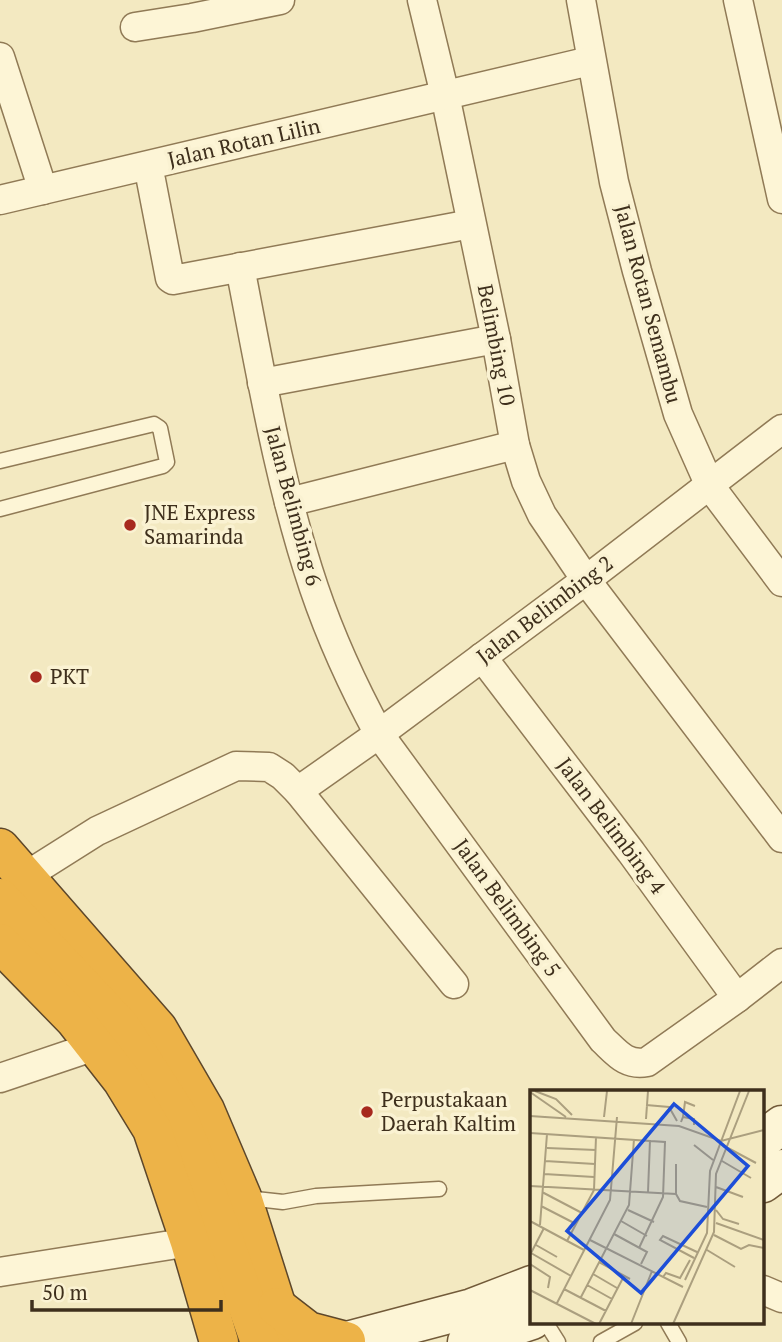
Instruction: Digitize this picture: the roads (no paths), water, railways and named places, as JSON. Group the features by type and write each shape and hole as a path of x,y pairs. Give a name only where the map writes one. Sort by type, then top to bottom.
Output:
{"highway":[{"path":"0,848 13,888 121,1027 178,1116 260,1342"},
{"path":"13,888 158,1029 205,1110 242,1197 282,1325 345,1341"},
{"path":"0,943 75,1020 122,1080 152,1129 190,1242 219,1342"}],"main road":[{"path":"764,1138 782,1125"},
{"path":"764,1182 782,1169"},
{"path":"345,1341 472,1308 530,1285"},
{"path":"467,1342 530,1321"}],"street":[{"path":"135,27 190,9 280,0"},
{"name":"Belimbing 10","path":"422,0 445,95 496,339 515,445 526,481 542,515 586,580 782,838"},
{"name":"Jalan Rotan Semambu","path":"580,0 614,182 678,414 710,486 782,582"},
{"path":"738,0 770,84 781,193"},
{"path":"0,57 43,190"},
{"name":"Jalan Rotan Lilin","path":"0,200 590,61"},
{"path":"151,180 171,280 471,224"},
{"name":"Jalan Belimbing 6","path":"240,267 262,383 289,502 323,612 379,734"},
{"path":"262,383 496,339"},
{"name":"Jalan Belimbing 2","path":"298,791 586,580 782,429"},
{"path":"289,502 515,445"},
{"name":"Jalan Belimbing 4","path":"482,657 631,852 737,998"},
{"name":"Jalan Belimbing 5","path":"379,734 603,1040 625,1060 636,1064 647,1062 737,998"},
{"path":"13,888 40,867 97,831 236,766 270,766 298,791 454,984"},
{"path":"737,998 782,963"},
{"path":"0,1078 95,1046"},
{"path":"0,1272 190,1242"},
{"path":"764,1290 782,1298"}],"lane":[{"path":"0,461 154,424 160,428 167,462 163,466 0,509"},
{"path":"242,1197 282,1202 316,1196 439,1189"},
{"path":"547,1324 558,1342"},
{"path":"601,1342 633,1324"},
{"path":"669,1324 679,1342"}],"place":[{"name":"JNE Express Samarinda","path":"130,525"},
{"name":"PKT","path":"36,677"},
{"name":"Perpustakaan Daerah Kaltim","path":"367,1112"}]}
